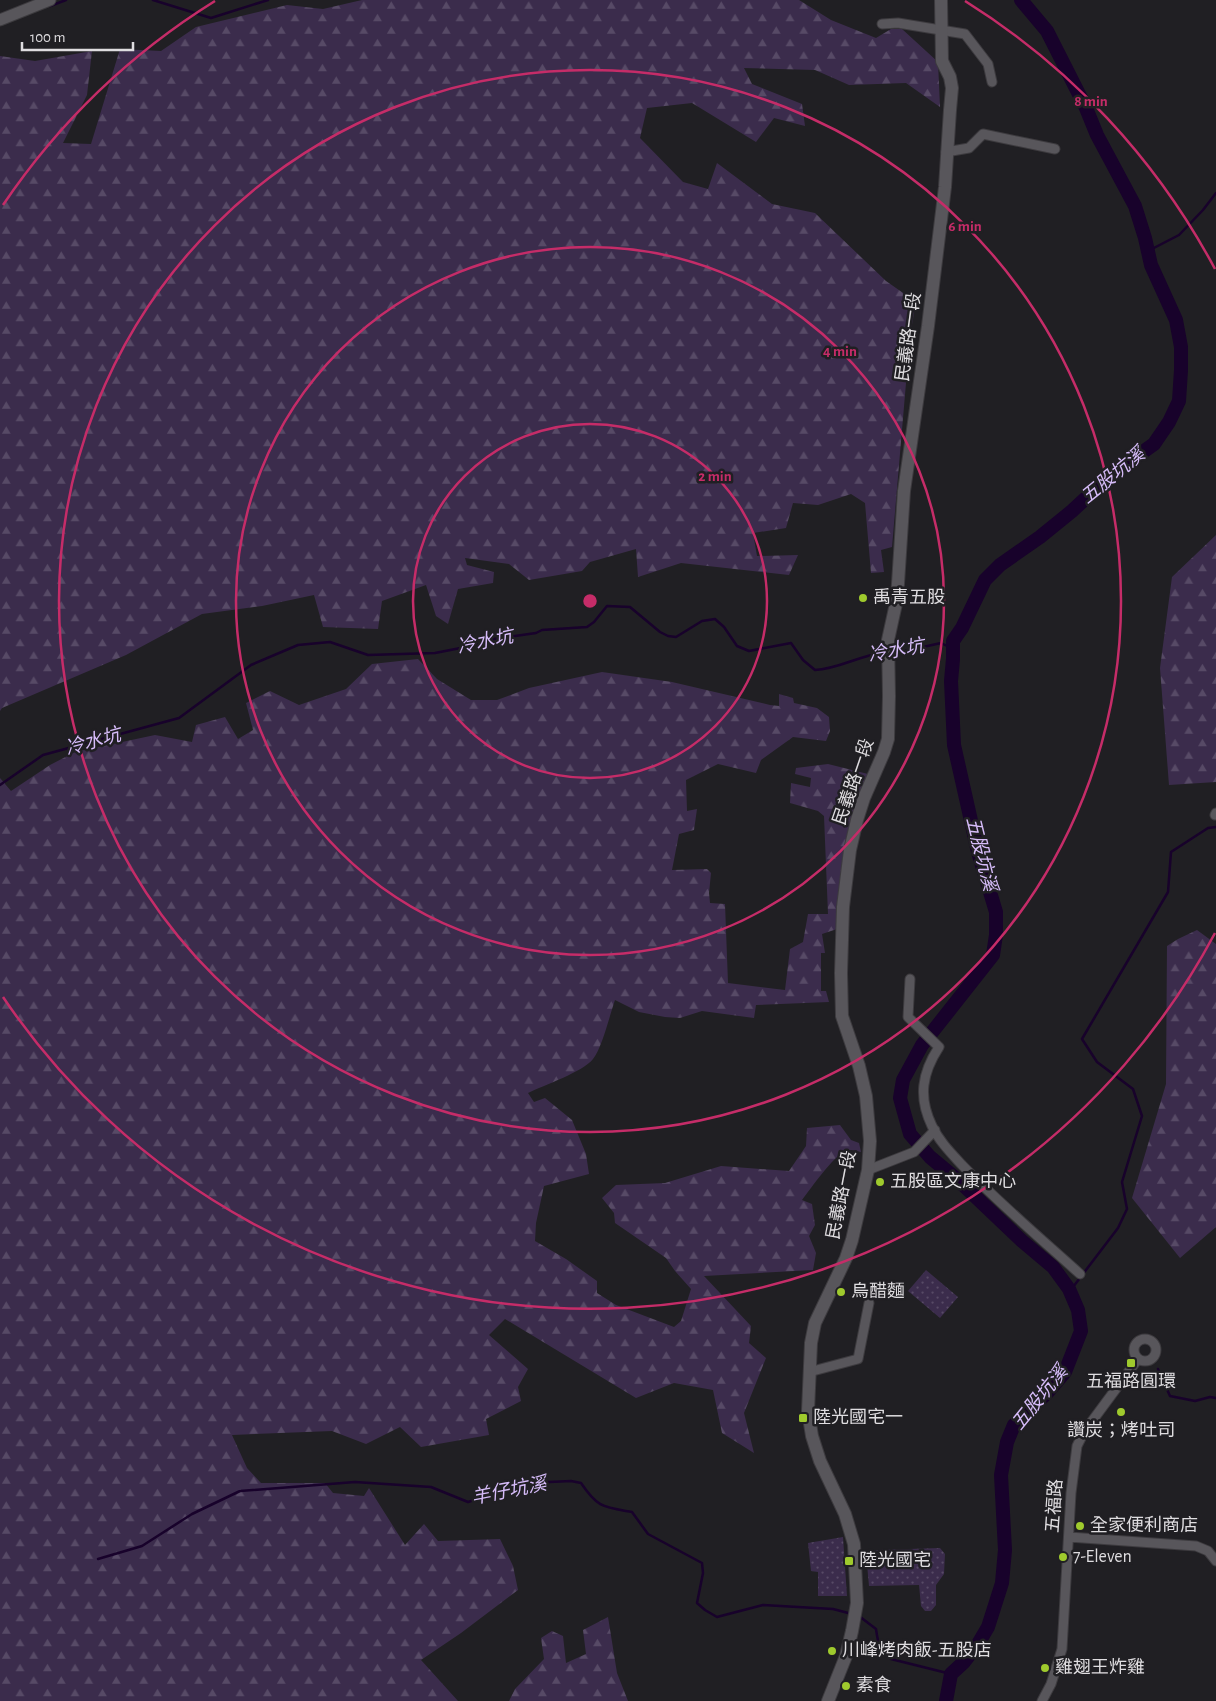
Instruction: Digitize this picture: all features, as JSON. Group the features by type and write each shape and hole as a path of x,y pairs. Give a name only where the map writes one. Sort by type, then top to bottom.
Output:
{"main road":[{"name":"民義路一段","path":"828,1701 846,1656 857,1603 854,1544 845,1514 820,1461 812,1436 808,1411 809,1372 811,1343 815,1323 846,1258 868,1170 870,1141 866,1096 859,1066 842,1016 841,973 844,907 850,850 864,798 888,739 888,652 896,599 904,491 930,316 945,187 952,88 950,77 942,61 941,0"}],"street":[{"path":"0,20 50,0"},
{"path":"882,24 898,23 964,34 988,64 992,82"},
{"path":"946,152 969,148 983,134 1055,149"},
{"path":"910,979 908,1017 939,1047 932,1057 925,1074 923,1088 925,1104 933,1132 986,1190 1080,1274"},
{"path":"868,1170 914,1152 933,1132"},
{"path":"809,1372 858,1359 868,1303"},
{"name":"五福路","path":"1042,1701 1051,1684 1062,1650 1075,1454 1079,1440 1138,1359"},
{"path":"1069,1537 1196,1546 1208,1551 1216,1561"}],"green space":[{"path":"362,0 799,0 831,20 876,38 891,29 902,29 938,62 940,107 906,83 849,85 815,70 744,68 752,84 802,104 805,126 774,118 756,142 692,103 647,108 640,138 683,182 708,189 717,163 772,204 815,213 886,281 916,302 910,336 892,547 881,550 884,572 871,573 865,503 851,494 818,505 793,503 786,528 753,533 757,556 798,555 789,575 681,563 638,577 636,549 590,562 582,571 529,580 509,564 465,558 467,565 494,572 493,583 458,589 448,624 436,616 426,585 382,601 378,629 323,627 314,595 262,606 202,614 126,655 2,708 0,711 0,56 35,61 92,51 87,95 63,143 91,144 120,49 161,51 196,27 287,5 323,9"},
{"path":"1216,535 1216,782 1169,785 1160,668 1172,577"},
{"path":"418,659 437,679 471,700 497,700 529,688 602,672 672,682 770,705 779,706 779,694 793,698 794,703 817,708 829,717 830,731 826,741 793,737 761,760 756,773 718,764 686,780 687,811 697,809 694,830 679,834 672,870 707,869 711,873 710,903 725,904 728,983 785,990 790,949 803,942 808,914 828,914 824,816 818,811 790,803 791,783 810,787 811,778 795,774 796,768 828,764 872,775 837,929 822,934 825,953 821,953 821,991 826,991 829,1002 756,1005 754,1018 702,1011 680,1018 639,1012 615,1000 603,1039 593,1059 581,1069 528,1093 534,1102 545,1098 572,1120 586,1154 589,1174 544,1186 536,1223 535,1241 566,1259 597,1281 597,1293 616,1305 674,1327 681,1321 691,1289 666,1258 615,1223 614,1213 602,1198 616,1185 665,1183 721,1166 789,1171 806,1146 807,1128 840,1125 851,1140 859,1143 861,1152 849,1150 840,1154 822,1173 802,1200 812,1204 815,1225 809,1236 816,1253 813,1270 704,1276 751,1326 749,1343 766,1358 744,1413 754,1453 722,1433 713,1390 674,1383 636,1398 505,1319 489,1335 528,1369 518,1387 521,1401 486,1419 489,1435 421,1447 400,1427 366,1444 332,1431 232,1435 247,1468 261,1483 325,1483 333,1493 364,1496 369,1488 405,1545 424,1524 438,1541 500,1539 513,1566 518,1590 461,1633 421,1660 458,1701 0,1701 0,778 11,791 50,765 75,752 155,735 192,742 196,725 225,717 238,739 253,730 246,703 270,691 299,705 346,689 372,664"},
{"path":"1197,930 1216,944 1216,1227 1180,1258 1132,1198 1166,1084 1167,946"},
{"path":"926,1270 958,1297 940,1318 908,1291"},
{"path":"843,1537 847,1596 818,1596 818,1572 811,1571 808,1543"},
{"path":"940,1548 945,1554 944,1574 936,1585 936,1605 931,1611 925,1611 921,1606 919,1585 869,1586 866,1553 878,1550"},
{"path":"608,1617 617,1673 628,1701 509,1701 515,1689 544,1659 541,1638 552,1631 563,1636 566,1663 586,1654 583,1630"}],"waterway":[{"path":"50,6 66,0"},
{"path":"153,0 211,18 268,0"},
{"name":"五股坑溪","path":"946,1701 951,1674 964,1662 988,1627 1002,1583 1005,1550 1001,1475 1007,1442 1014,1425 1047,1393 1065,1372 1081,1331 1078,1310 1069,1289 1053,1267 930,1157 910,1134 900,1098 903,1080 922,1045 993,955 996,935 996,912 978,852 954,745 951,681 953,641 962,628 985,580 1000,565 1040,537 1072,511 1112,474 1154,444 1169,422 1179,401 1181,370 1181,347 1176,320 1151,265 1135,206 1097,135 1086,108 1047,31 1021,0"},
{"path":"1148,251 1179,235 1216,193"},
{"name":"冷水坑","path":"0,785 43,755 179,718 251,665 298,645 330,642 368,655 435,653 481,644 493,639 536,633 542,630 587,627 594,622 607,606 630,607 660,632 676,637 702,621 715,619 724,627 737,646 749,651 791,643 803,660 815,670 883,653"},
{"name":"冷水坑","path":"891,652 941,643 953,649"},
{"path":"1070,1291 1118,1228 1127,1209 1122,1182 1142,1116 1133,1089 1097,1062 1082,1039 1168,892 1171,852 1208,828 1216,827"},
{"path":"1158,1369 1170,1396 1195,1401 1210,1397 1216,1398"},
{"name":"羊仔坑溪","path":"98,1559 142,1546 192,1514 240,1491 355,1482 431,1487 468,1502 528,1483 571,1481 581,1483 592,1497 602,1505 632,1512 648,1534 702,1563 703,1573 697,1603 717,1617 763,1605 833,1609 852,1614"},
{"name":"羊仔坑溪","path":"859,1616 876,1629 880,1646 891,1659 951,1674"}],"place":[{"name":"禹青五股","path":"863,598"},
{"name":"五股區文康中心","path":"880,1182"},
{"name":"烏醋麵","path":"841,1292"},
{"name":"五福路圓環","path":"1131,1363"},
{"name":"讚炭；烤吐司","path":"1121,1412"},
{"name":"陸光國宅一","path":"803,1418"},
{"name":"全家便利商店","path":"1080,1526"},
{"name":"7-Eleven","path":"1063,1557"},
{"name":"陸光國宅","path":"849,1561"},
{"name":"川峰烤肉飯-五股店","path":"832,1651"},
{"name":"雞翅王炸雞","path":"1045,1668"},
{"name":"素食","path":"846,1686"}]}
